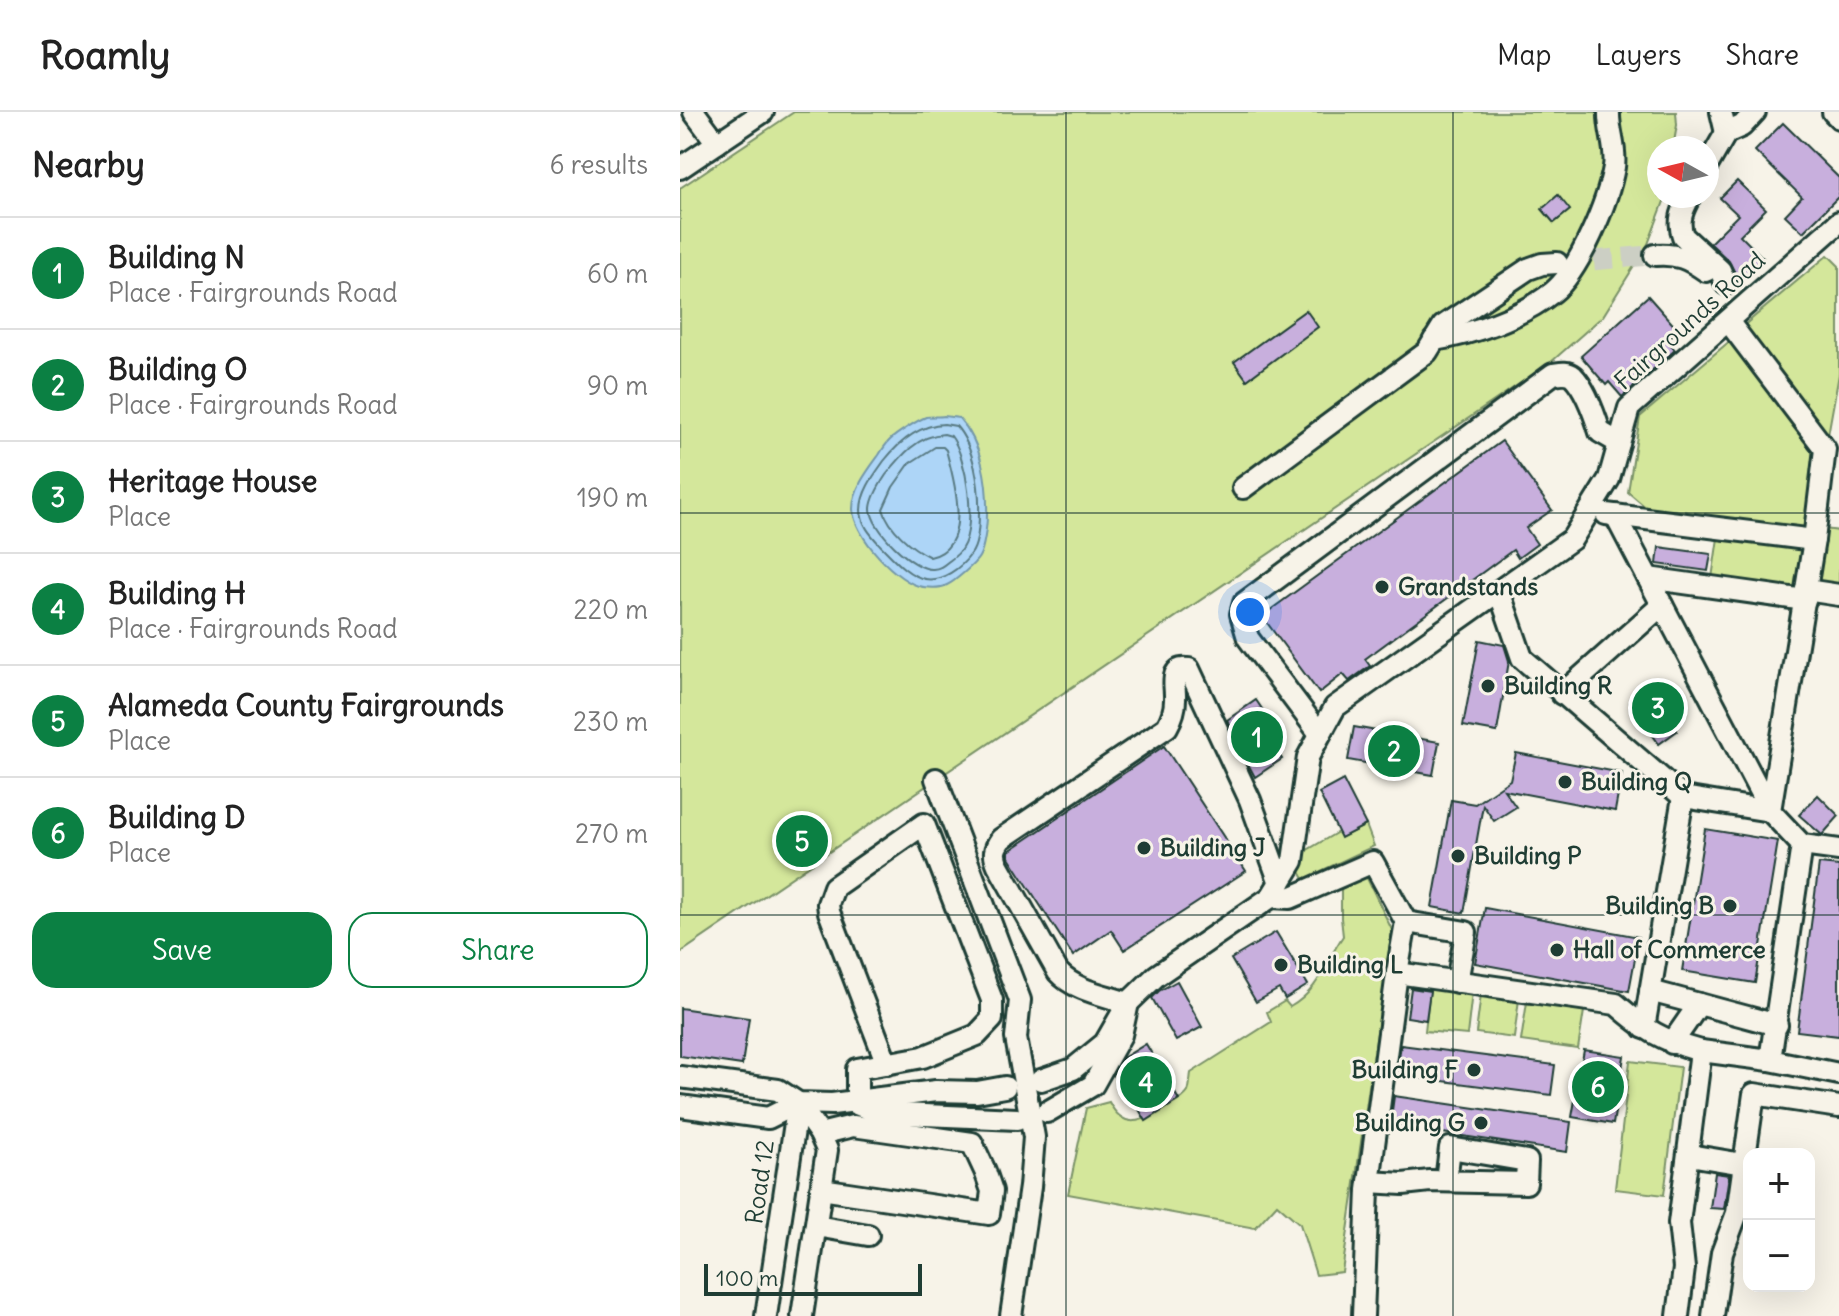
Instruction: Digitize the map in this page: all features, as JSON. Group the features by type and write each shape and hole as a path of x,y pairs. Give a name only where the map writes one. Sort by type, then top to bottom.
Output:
{"street":[{"path":"694,112 717,143"},
{"path":"683,160 717,143 736,120 763,112"},
{"path":"1434,340 1461,336 1511,316 1555,291 1567,277 1596,220 1614,165 1609,112"},
{"path":"1721,112 1726,133"},
{"path":"1719,145 1726,133 1742,126 1755,112"},
{"path":"1833,112 1839,118"},
{"path":"1684,208 1681,217 1683,236 1720,270 1726,284"},
{"name":"Fairgrounds Road","path":"1276,890 1293,861 1308,757 1335,707 1572,539 1609,479 1629,408 1837,228"},
{"path":"1655,255 1682,256 1749,301"},
{"path":"1243,488 1427,352 1443,326 1528,269 1557,263"},
{"path":"1728,321 1825,449 1814,540 1770,811"},
{"path":"1320,734 1248,638 1241,614 1244,603 1553,374 1564,372 1572,375 1591,404 1600,432 1619,443"},
{"path":"1590,512 1814,540"},
{"path":"1615,515 1770,811 1802,845 1839,850"},
{"path":"1648,578 1805,595 1839,595"},
{"path":"1499,591 1522,658 1683,797 1770,811"},
{"path":"1562,694 1662,605"},
{"path":"1128,1003 1075,985 1058,972 998,865 994,857 995,848 1001,839 1167,727 1174,714 1175,674 1184,667 1189,669 1250,800 1276,890 1290,898 1373,862 1406,922 1368,1186 1363,1316"},
{"path":"936,779 1020,1000 1016,1038 1034,1137 1030,1187 1011,1316"},
{"path":"1644,1028 1683,797"},
{"path":"853,1102 857,1069 887,1064 923,1057 977,1035 992,1019 992,1000 924,824 834,887 828,904 887,1064"},
{"path":"1770,1060 1802,845"},
{"path":"1041,1080 1073,1069 1105,1043 1128,1003 1156,976 1276,890"},
{"path":"1406,922 1466,932 1457,982"},
{"path":"1397,973 1616,1004 1644,1028 1672,1043 1701,1051 1770,1060 1839,1074"},
{"path":"1650,991 1777,1025"},
{"path":"1047,1112 1093,1085 1121,1035 1128,1003"},
{"path":"1672,1043 1699,1004"},
{"path":"1678,1316 1684,1268 1679,1223 1701,1051"},
{"path":"680,1077 778,1090 798,1103 820,1134 827,1150 802,1316"},
{"path":"680,1106 768,1118 798,1103 832,1104 936,1091 977,1092 1005,1087"},
{"path":"1746,1148 1754,1094 1839,1107"},
{"path":"853,1102 878,1113 1017,1119"},
{"name":"Road 12","path":"766,1316 798,1103"},
{"path":"820,1134 853,1126 972,1143 992,1191 989,1214 821,1189"},
{"path":"1689,1155 1743,1164 1737,1213 1722,1253 1713,1316"},
{"path":"1368,1186 1446,1181"},
{"path":"816,1226 868,1235"},
{"path":"1682,1289 1716,1294"}],"green space":[{"path":"794,112 1676,112 1677,125 1675,136 1647,136 1647,208 1662,208 1648,244 1603,316 1550,363 680,953 680,188"},
{"path":"1828,255 1839,266 1839,374 1828,435 1742,327"},
{"path":"1731,340 1806,434 1814,457 1805,529 1649,510 1628,492 1640,417"},
{"path":"1824,529 1839,531 1839,592 1814,588"},
{"path":"1718,538 1806,550 1800,591 1712,578"},
{"path":"1366,825 1374,846 1304,879 1298,868 1304,852 1338,832 1342,837"},
{"path":"1366,876 1392,930 1342,1272 1316,1275 1300,1224 1277,1204 1255,1228 1068,1194 1086,1108 1109,1102 1122,1118 1135,1121 1184,1097 1189,1090 1191,1073 1271,1022 1267,1012 1285,1001 1290,1007 1308,992 1343,936 1341,889"},
{"path":"1430,987 1472,992 1467,1035 1425,1031"},
{"path":"1481,994 1519,999 1514,1038 1476,1033"},
{"path":"1527,1002 1584,1011 1578,1049 1521,1041"},
{"path":"1630,1061 1680,1067 1664,1195 1615,1189"}],"water":[{"path":"926,417 959,418 978,451 986,490 986,525 981,553 973,564 947,585 926,587 902,577 879,557 860,532 853,509 862,480 890,440"}],"building":[{"path":"1783,123 1839,178 1839,196 1803,232 1785,215 1802,197 1755,151"},
{"path":"1737,181 1766,209 1740,235 1763,258 1742,280 1729,261 1710,243 1738,215 1720,198"},
{"path":"1558,195 1570,210 1554,223 1542,209"},
{"path":"1648,296 1678,330 1667,340 1675,350 1622,397 1609,382 1606,385 1581,356"},
{"path":"1306,310 1318,327 1247,380 1234,362"},
{"name":"Grandstands","path":"1502,441 1552,510 1526,528 1537,544 1518,558 1513,550 1365,659 1370,666 1349,681 1343,674 1319,693 1262,616"},
{"path":"1659,547 1711,554 1708,571 1657,564"},
{"name":"Building R","path":"1479,640 1504,645 1509,661 1497,732 1463,726"},
{"path":"1663,680 1686,713 1672,723 1677,731 1659,744 1630,703"},
{"path":"1256,700 1279,734 1269,740 1282,759 1255,777 1241,751 1246,748 1227,720"},
{"path":"1354,727 1439,742 1433,775 1348,760"},
{"name":"Building J","path":"1164,746 1246,871 1124,950 1111,930 1073,956 1009,857 1009,851"},
{"path":"1516,753 1622,773 1615,811 1504,790 1516,807 1494,821 1483,805 1464,913 1432,907 1451,800 1475,804 1510,780"},
{"path":"1343,780 1366,825 1341,838 1319,793"},
{"path":"1818,795 1839,816 1822,835 1799,815"},
{"name":"Building B","path":"1705,829 1778,841 1755,983 1682,971"},
{"path":"1819,864 1839,866 1839,1036 1797,1031"},
{"name":"Hall of Commerce","path":"1485,908 1639,937 1629,991 1475,963"},
{"path":"1276,932 1308,985 1285,999 1279,989 1256,1002 1231,959"},
{"path":"1177,981 1202,1027 1176,1041 1152,998"},
{"path":"1411,988 1430,991 1426,1020 1407,1017"},
{"path":"680,1008 749,1018 742,1065 680,1056"},
{"path":"1146,1044 1179,1100 1146,1121 1116,1071 1123,1058"},
{"name":"Building F","path":"1401,1045 1555,1065 1551,1095 1396,1075"},
{"path":"1584,1050 1624,1056 1613,1124 1572,1117"},
{"name":"Building G","path":"1394,1096 1571,1122 1567,1152 1390,1125"},
{"path":"1715,1173 1729,1175 1724,1209 1710,1208"}],"tunnel":[{"path":"1564,263 1655,255"}],"place":[{"name":"Grandstands","path":"1382,587"},
{"name":"Building R","path":"1488,686"},
{"name":"Heritage House","path":"1658,708"},
{"name":"Building N","path":"1257,737"},
{"name":"Building O","path":"1394,751"},
{"name":"Building Q","path":"1565,782"},
{"name":"Alameda County Fairgrounds","path":"802,841"},
{"name":"Building J","path":"1144,848"},
{"name":"Building P","path":"1458,856"},
{"name":"Building B","path":"1730,906"},
{"name":"Hall of Commerce","path":"1557,950"},
{"name":"Building L","path":"1281,965"},
{"name":"Building F","path":"1474,1070"},
{"name":"Building H","path":"1146,1082"},
{"name":"Building D","path":"1598,1087"},
{"name":"Building G","path":"1481,1123"}]}
